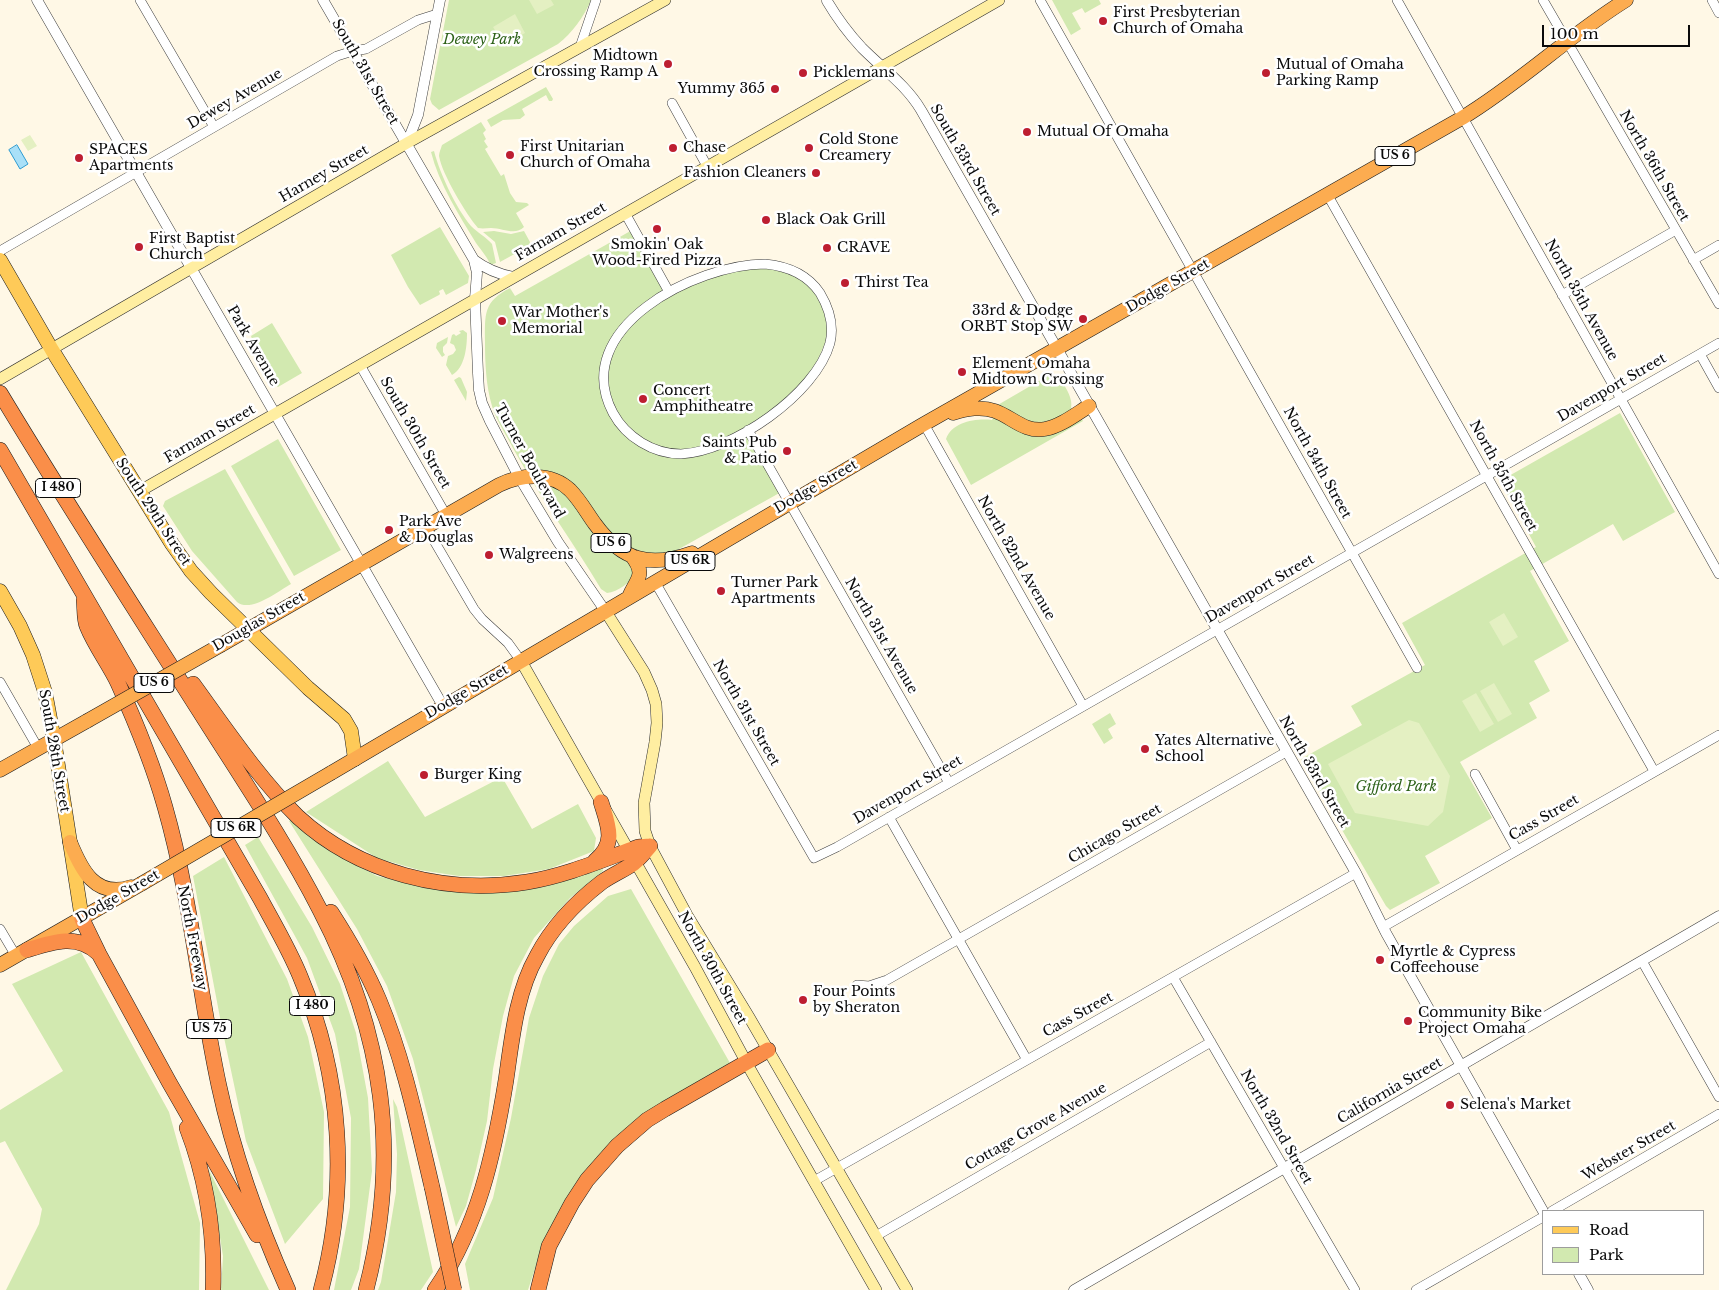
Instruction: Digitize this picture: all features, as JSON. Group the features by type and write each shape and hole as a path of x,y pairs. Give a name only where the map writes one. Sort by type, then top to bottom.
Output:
{"highway":[{"name":"Dodge Street","path":"0,965 930,421 1462,118 1510,87 1592,22 1626,0"},
{"name":"I 480","path":"0,392 62,494 279,837 320,909 338,948 363,1012 376,1064 384,1126 384,1189 378,1239 366,1290"},
{"path":"930,421 972,409 986,409 997,412 1023,426 1040,429 1055,425 1089,406"},
{"name":"I 480","path":"0,450 260,898 294,962 313,1009 330,1073 336,1109 338,1147 337,1202 330,1252 321,1290"},
{"name":"Douglas Street","path":"0,770 499,485 519,477"},
{"name":"US 6","path":"519,477 543,477 552,479 565,486 576,496 607,539 632,556 646,561 664,561 686,556 725,540"},
{"path":"629,598 638,582 640,572 632,556"},
{"path":"118,582 278,796 299,818 318,833 375,866 396,874 459,886 506,885 551,877 592,863 632,856"},
{"name":"North Freeway","path":"82,592 87,625 127,704 165,806 174,842 219,1085 232,1138 257,1213 286,1287"},
{"path":"592,863 605,850 610,833 600,802"},
{"path":"279,837 351,945 378,998 403,1068 432,1187 454,1290"},
{"path":"70,842 85,874 97,884 111,889 127,888 141,884"},
{"path":"435,1290 461,1247 482,1195 493,1148 518,1010 529,973 537,956 550,935 568,913 632,856 650,846"},
{"path":"82,918 99,954 168,1082 286,1287"},
{"path":"21,953 53,942 70,940 83,943 99,954"},
{"path":"538,1290 549,1246 572,1203 587,1180 617,1146 647,1120 768,1050"},
{"path":"168,1082 197,1155 204,1181 213,1241 213,1290"}],"main road":[{"name":"Harney Street","path":"0,379 407,143 665,0"},
{"name":"Farnam Street","path":"140,492 998,0"},
{"name":"South 29th Street","path":"0,260 52,350 172,544 191,571 308,688 344,719 351,731 355,759"},
{"name":"South 28th Street","path":"0,591 20,626 33,655 44,692 54,740 82,918"},
{"name":"North 30th Street","path":"606,612 641,666 656,704 656,732 644,803 645,831 650,846 686,915 768,1050 907,1290"},
{"name":"North 30th Street","path":"521,661 695,967 746,1063 876,1290"}],"street":[{"name":"Park Avenue","path":"37,0 443,706"},
{"path":"140,0 214,127"},
{"name":"South 31st Street","path":"323,0 407,143"},
{"path":"407,143 418,115 440,0"},
{"path":"580,47 596,0"},
{"name":"North 34th Street","path":"1040,0 1417,668"},
{"name":"North 35th Avenue","path":"1396,0 1719,574"},
{"name":"North 36th Street","path":"1543,0 1719,304"},
{"path":"1712,0 1719,13"},
{"name":"South 33rd Street","path":"827,1 852,36 908,90 922,110 1057,349"},
{"name":"Dewey Avenue","path":"0,252 337,56 353,50 370,48 418,20 437,14"},
{"path":"673,106 707,166"},
{"name":"Turner Boulevard","path":"407,143 474,260 477,272 475,299 478,373 481,398 490,421 519,477 558,542 606,612"},
{"name":"North 35th Street","path":"1327,194 1654,771"},
{"path":"625,213 669,292"},
{"path":"1562,295 1676,230"},
{"path":"1694,260 1719,245"},
{"path":"474,260 484,268 513,277"},
{"path":"765,264 780,266 797,272 812,283 822,296 829,314 830,343 821,364 790,400 765,420 748,430 724,442 686,453 668,453 647,446 622,427 613,413 604,377 607,360 612,345 620,331 649,305 669,292 712,273 742,266 765,264"},
{"name":"Davenport Street","path":"814,858 837,847 1719,343"},
{"name":"North 33rd Street","path":"1057,349 1356,872 1383,926 1542,1210"},
{"path":"1700,354 1719,388"},
{"name":"South 30th Street","path":"360,365 446,515"},
{"name":"North 32nd Avenue","path":"930,421 1083,706"},
{"name":"North 31st Avenue","path":"748,430 949,783"},
{"path":"426,527 474,609 512,648 521,661"},
{"name":"North 31st Street","path":"655,582 814,858"},
{"path":"0,682 38,748"},
{"name":"Cass Street","path":"1383,926 1719,735"},
{"name":"Chicago Street","path":"857,985 869,986 887,980 1286,752"},
{"path":"1475,774 1517,850"},
{"path":"889,817 1027,1060"},
{"name":"Cass Street","path":"814,1181 1356,872"},
{"name":"California Street","path":"1074,1290 1719,916"},
{"path":"0,929 21,953"},
{"path":"1642,961 1719,1096"},
{"name":"North 32nd Street","path":"1173,978 1355,1290"},
{"name":"Cottage Grove Avenue","path":"876,1236 1211,1042"},
{"name":"Webster Street","path":"1554,1210 1719,1114"},
{"path":"1416,1290 1542,1218"},
{"path":"1580,1275 1588,1290"}],"green space":[{"name":"Dewey Park","path":"449,0 591,0 577,24 558,44 439,110 432,104 430,99"},
{"path":"529,0 551,0 554,5 537,14"},
{"path":"1052,0 1099,0 1101,4 1085,13 1082,8 1072,13 1081,29 1071,35"},
{"path":"515,14 525,33 504,45 493,27"},
{"path":"546,87 553,99 552,101 549,101 546,95 522,109 525,115 520,119 503,120 491,127 487,120"},
{"path":"481,122 486,130 483,133 486,139 484,141 488,147 485,149 501,176 504,174 510,193 516,202 529,205 516,213 524,227 520,230 509,231 495,228 478,228 455,193 441,164 439,156 442,145"},
{"path":"30,135 37,146 28,151 21,140"},
{"path":"434,151 444,180 454,200 471,226 492,244 496,263 490,265 456,210 439,176 431,152"},
{"path":"440,227 469,276 468,283 446,295 443,289 439,291 439,295 420,305 391,255"},
{"path":"634,229 669,292 731,268 787,268 818,290 831,329 810,378 749,430 783,491 636,573 624,586 607,593 601,589 535,486 497,418 492,406 487,382 485,324 490,304 501,293 510,288 515,296"},
{"path":"494,231 511,234 524,231 530,242 529,246 500,262 495,242 483,232"},
{"path":"272,323 302,373 278,387 274,384 249,341 252,339 251,336"},
{"path":"463,330 467,333 464,357 460,367 452,375 446,365 448,356 456,350 454,345 450,343 452,335 456,336 461,333 459,331"},
{"path":"448,337 447,343 443,347 445,355 442,357 436,348 437,343"},
{"path":"1051,374 1057,376 1064,384 1071,399 1071,408 1075,410 1041,427 996,406"},
{"path":"459,377 467,392 466,401 454,380"},
{"name":"Gifford Park","path":"1620,413 1675,512 1623,541 1613,524 1530,571 1569,641 1534,661 1550,691 1529,703 1537,718 1460,762 1492,818 1425,856 1440,883 1390,910 1301,759 1362,725 1351,706 1425,665 1402,623 1536,547 1500,481"},
{"path":"994,415 1020,429 1080,417 1083,421 971,485 946,439 953,429 965,422 992,420"},
{"path":"278,439 341,550 294,576 231,466"},
{"path":"225,469 291,584 264,600 249,605 237,602 192,551 163,506 165,501"},
{"path":"1504,613 1518,637 1503,646 1489,622"},
{"path":"1494,683 1512,714 1498,722 1480,691"},
{"path":"1476,693 1494,724 1480,732 1462,701"},
{"path":"1110,713 1116,724 1108,729 1113,738 1104,744 1092,724"},
{"path":"1409,720 1419,723 1450,776 1443,812 1428,826 1355,813 1328,764"},
{"path":"388,761 425,817 502,777 532,829 578,804 596,838 594,851 549,869 504,876 459,876 419,870 377,858 306,812"},
{"path":"293,819 347,860 377,876 424,887 466,891 530,889 577,877 602,866 603,871 570,898 534,938 514,976 503,1016 493,1069 487,1121 476,1170 466,1206 456,1227 413,1059 387,986 357,929 289,821"},
{"path":"258,837 312,927 340,984 356,1033 368,1098 372,1171 359,1269 351,1290 334,1290 350,1207 351,1118 335,1034 307,958 245,845"},
{"path":"224,857 287,979 308,1037 324,1112 323,1199 285,1244 246,1141 193,876"},
{"path":"631,889 730,1063 633,1124 576,1183 543,1244 528,1290 470,1290 465,1264 493,1198 511,1118 529,1018 543,976 559,944 574,926 608,896"},
{"path":"81,952 169,1112 200,1223 199,1290 6,1290 39,1224 42,1209 5,1141 0,1143 0,1110 63,1071 12,984"},
{"path":"393,1099 397,1107 433,1272 421,1290 378,1290 381,1282 396,1192 397,1154"},
{"path":"209,1170 269,1290 221,1290 223,1256"}],"water":[{"path":"17,145 28,164 20,169 9,150"}],"place":[{"name":"First Presbyterian Church of Omaha","path":"1103,21"},
{"name":"Midtown Crossing Ramp A","path":"668,64"},
{"name":"Picklemans","path":"803,73"},
{"name":"Mutual of Omaha Parking Ramp","path":"1266,73"},
{"name":"Yummy 365","path":"775,89"},
{"name":"Mutual Of Omaha","path":"1027,132"},
{"name":"Chase","path":"673,148"},
{"name":"Cold Stone Creamery","path":"809,148"},
{"name":"First Unitarian Church of Omaha","path":"510,155"},
{"name":"SPACES Apartments","path":"79,158"},
{"name":"Fashion Cleaners","path":"816,173"},
{"name":"Black Oak Grill","path":"766,220"},
{"name":"Smokin' Oak Wood-Fired Pizza","path":"657,229"},
{"name":"First Baptist Church","path":"139,247"},
{"name":"CRAVE","path":"827,248"},
{"name":"Thirst Tea","path":"845,283"},
{"name":"33rd & Dodge ORBT Stop SW","path":"1083,319"},
{"name":"War Mother's Memorial","path":"502,321"},
{"name":"Element Omaha Midtown Crossing","path":"962,372"},
{"name":"Concert Amphitheatre","path":"643,399"},
{"name":"Saints Pub & Patio","path":"787,451"},
{"name":"Park Ave & Douglas","path":"389,530"},
{"name":"Walgreens","path":"489,555"},
{"name":"Turner Park Apartments","path":"721,591"},
{"name":"Yates Alternative School","path":"1145,749"},
{"name":"Burger King","path":"424,775"},
{"name":"Myrtle & Cypress Coffeehouse","path":"1380,960"},
{"name":"Four Points by Sheraton","path":"803,1000"},
{"name":"Community Bike Project Omaha","path":"1408,1021"},
{"name":"Selena's Market","path":"1450,1105"}]}
